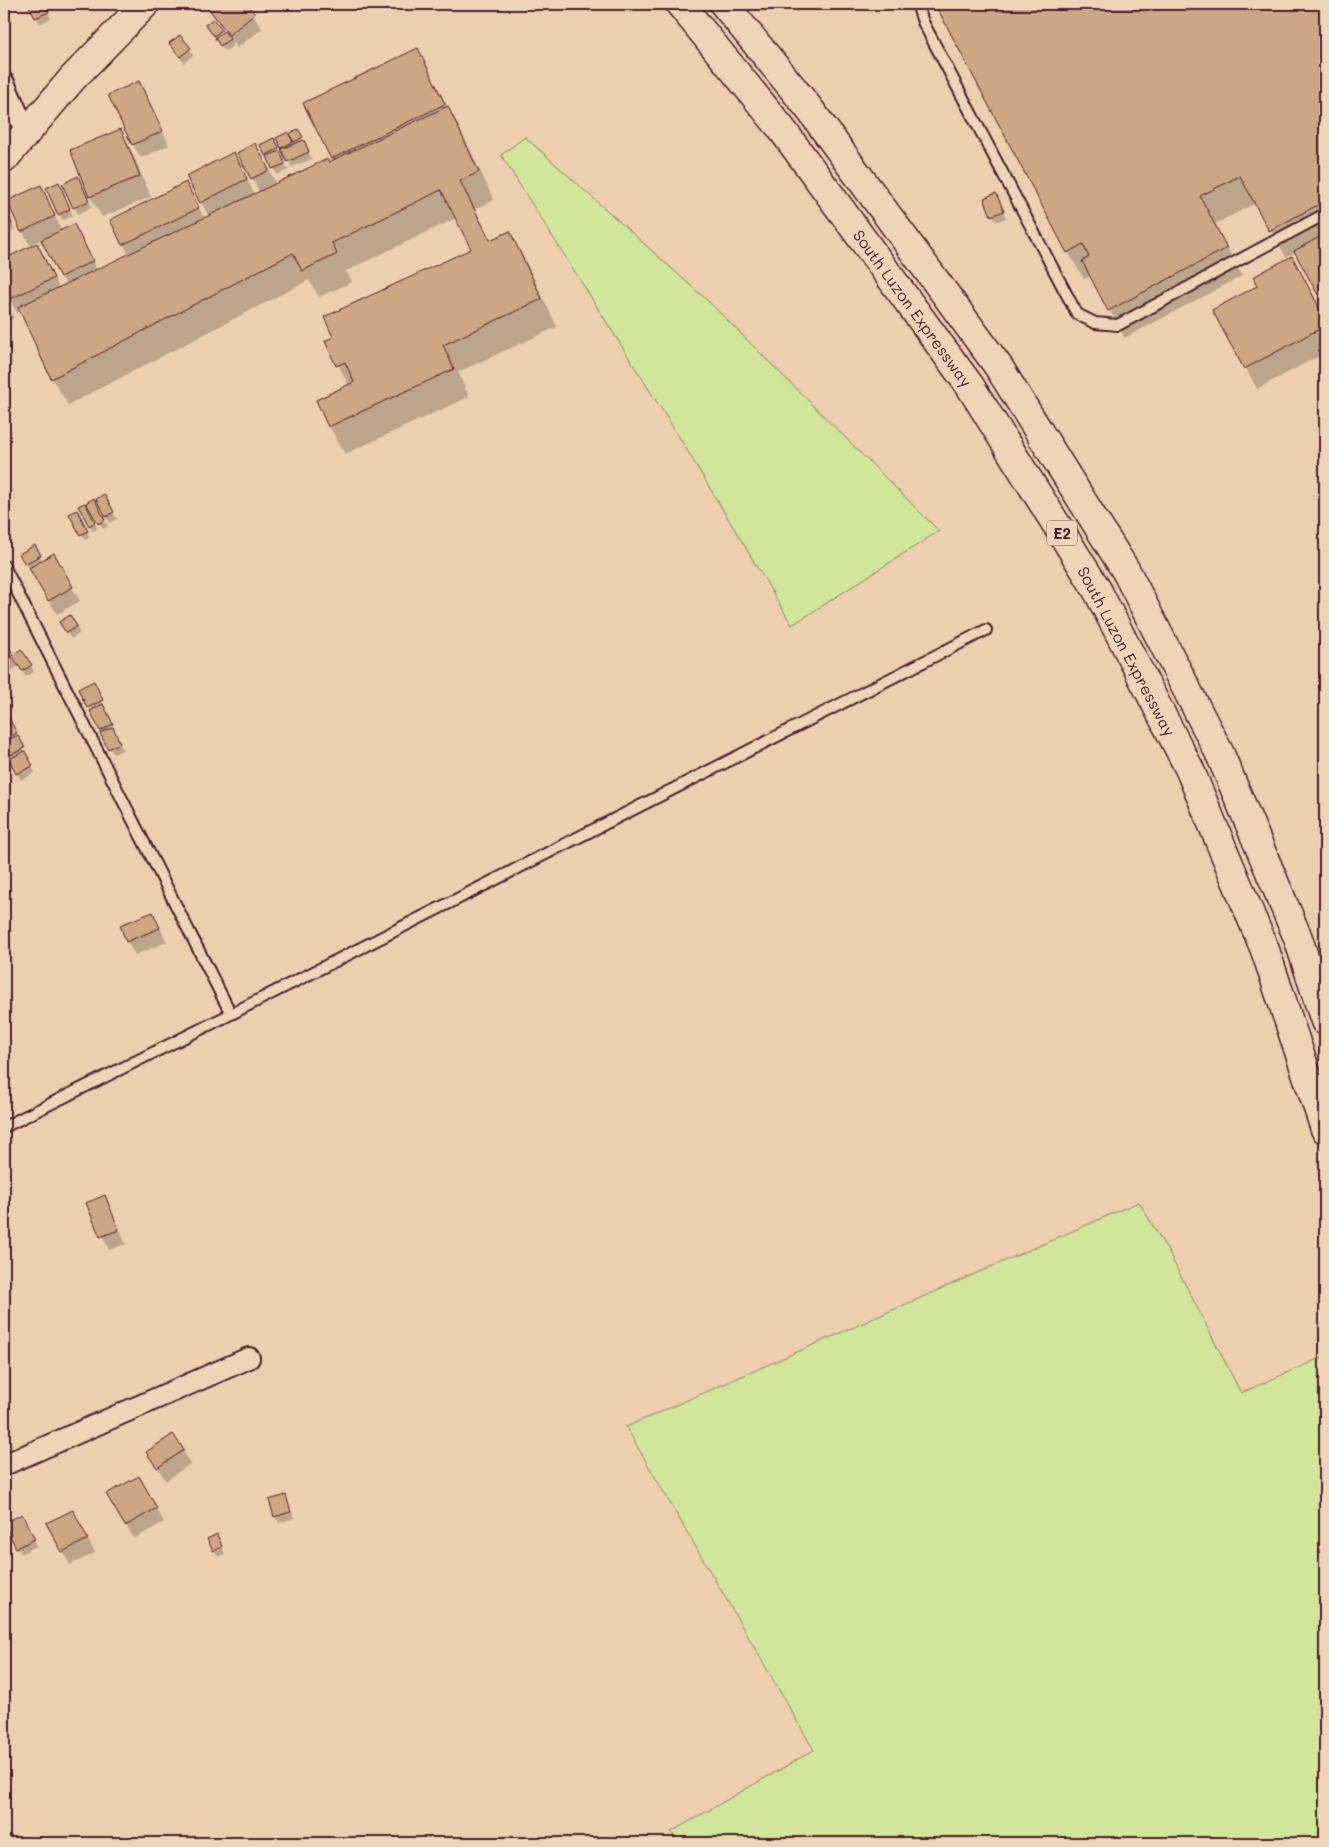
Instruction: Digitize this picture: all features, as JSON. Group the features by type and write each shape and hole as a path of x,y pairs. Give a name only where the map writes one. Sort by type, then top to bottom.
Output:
{"main road":[{"path":"4,159 72,79 145,4"},
{"name":"South Luzon Expressway","path":"680,4 781,128 970,386 1096,588 1197,787 1266,950 1325,1129"},
{"name":"E2","path":"724,4 808,107 998,366 1126,571 1220,754 1298,938 1325,1021"}],"street":[{"path":"4,83 26,132"},
{"path":"4,1466 249,1358"}],"lane":[{"path":"917,4 923,22 1076,314 1095,323 1118,325 1325,214"},
{"path":"4,566 231,1014"},
{"path":"4,1126 231,1014 986,630"}],"green space":[{"path":"525,137 709,302 939,531 792,625 681,440 501,155"},
{"path":"1139,1202 1169,1253 1241,1393 1325,1356 1325,1843 679,1843 671,1832 814,1750 626,1427"}],"building":[{"path":"28,4 45,4 49,12 35,18"},
{"path":"205,4 247,4 255,14 229,35"},
{"path":"941,4 1325,4 1325,201 1269,231 1240,176 1200,196 1227,248 1108,311 1082,261 1089,257 1083,244 1067,253 936,6"},
{"path":"213,19 222,30 214,36 205,25"},
{"path":"224,31 230,39 220,46 215,38"},
{"path":"180,35 191,48 180,57 169,43"},
{"path":"418,48 445,104 331,159 303,103"},
{"path":"139,81 163,131 132,145 108,95"},
{"path":"448,106 479,172 460,181 490,240 510,231 542,299 443,345 454,369 328,427 316,400 354,382 345,362 336,366 325,341 333,337 324,317 471,249 441,190 332,243 337,254 302,271 293,253 51,379 18,307 327,159 329,162"},
{"path":"121,129 140,176 89,197 70,150"},
{"path":"298,129 303,137 294,142 289,134"},
{"path":"288,132 293,142 281,148 276,138"},
{"path":"274,138 279,148 265,156 260,145"},
{"path":"304,140 309,152 287,162 281,149"},
{"path":"255,143 269,170 251,179 237,153"},
{"path":"280,151 285,164 272,169 267,156"},
{"path":"234,152 247,179 200,203 186,176"},
{"path":"78,176 89,201 73,208 62,184"},
{"path":"59,182 70,209 58,215 46,188"},
{"path":"186,182 199,208 122,245 110,220"},
{"path":"41,185 55,216 21,232 7,201"},
{"path":"996,193 1004,211 991,216 984,198"},
{"path":"8,212 12,224 4,227 4,213"},
{"path":"74,224 93,261 60,277 41,240"},
{"path":"1325,234 1325,308 1294,251"},
{"path":"37,243 54,278 8,300 4,291 4,259"},
{"path":"1292,256 1325,318 1325,326 1244,369 1212,310 1257,286 1253,277"},
{"path":"104,494 114,512 106,517 96,499"},
{"path":"94,498 105,520 98,524 86,503"},
{"path":"85,503 95,522 89,526 78,506"},
{"path":"77,510 88,531 80,535 69,514"},
{"path":"35,545 41,555 25,564 19,554"},
{"path":"54,553 73,587 48,601 29,568"},
{"path":"70,615 77,626 66,633 59,622"},
{"path":"4,638 12,652 4,657"},
{"path":"21,649 32,665 22,671 12,656"},
{"path":"94,681 103,700 87,708 78,689"},
{"path":"103,704 113,724 100,731 90,711"},
{"path":"7,714 17,733 4,740 4,715"},
{"path":"113,727 120,743 108,749 100,733"},
{"path":"18,735 25,748 8,756 4,748 4,742"},
{"path":"25,751 33,766 16,774 9,759"},
{"path":"153,912 160,928 126,942 120,925"},
{"path":"105,1195 119,1230 100,1237 86,1203"},
{"path":"173,1434 184,1450 157,1468 146,1452"},
{"path":"139,1476 157,1508 125,1526 106,1494"},
{"path":"286,1495 291,1512 274,1517 269,1500"},
{"path":"73,1510 88,1539 62,1552 46,1523"},
{"path":"22,1514 35,1539 16,1548 4,1523"},
{"path":"217,1534 222,1547 213,1551 207,1539"}]}
